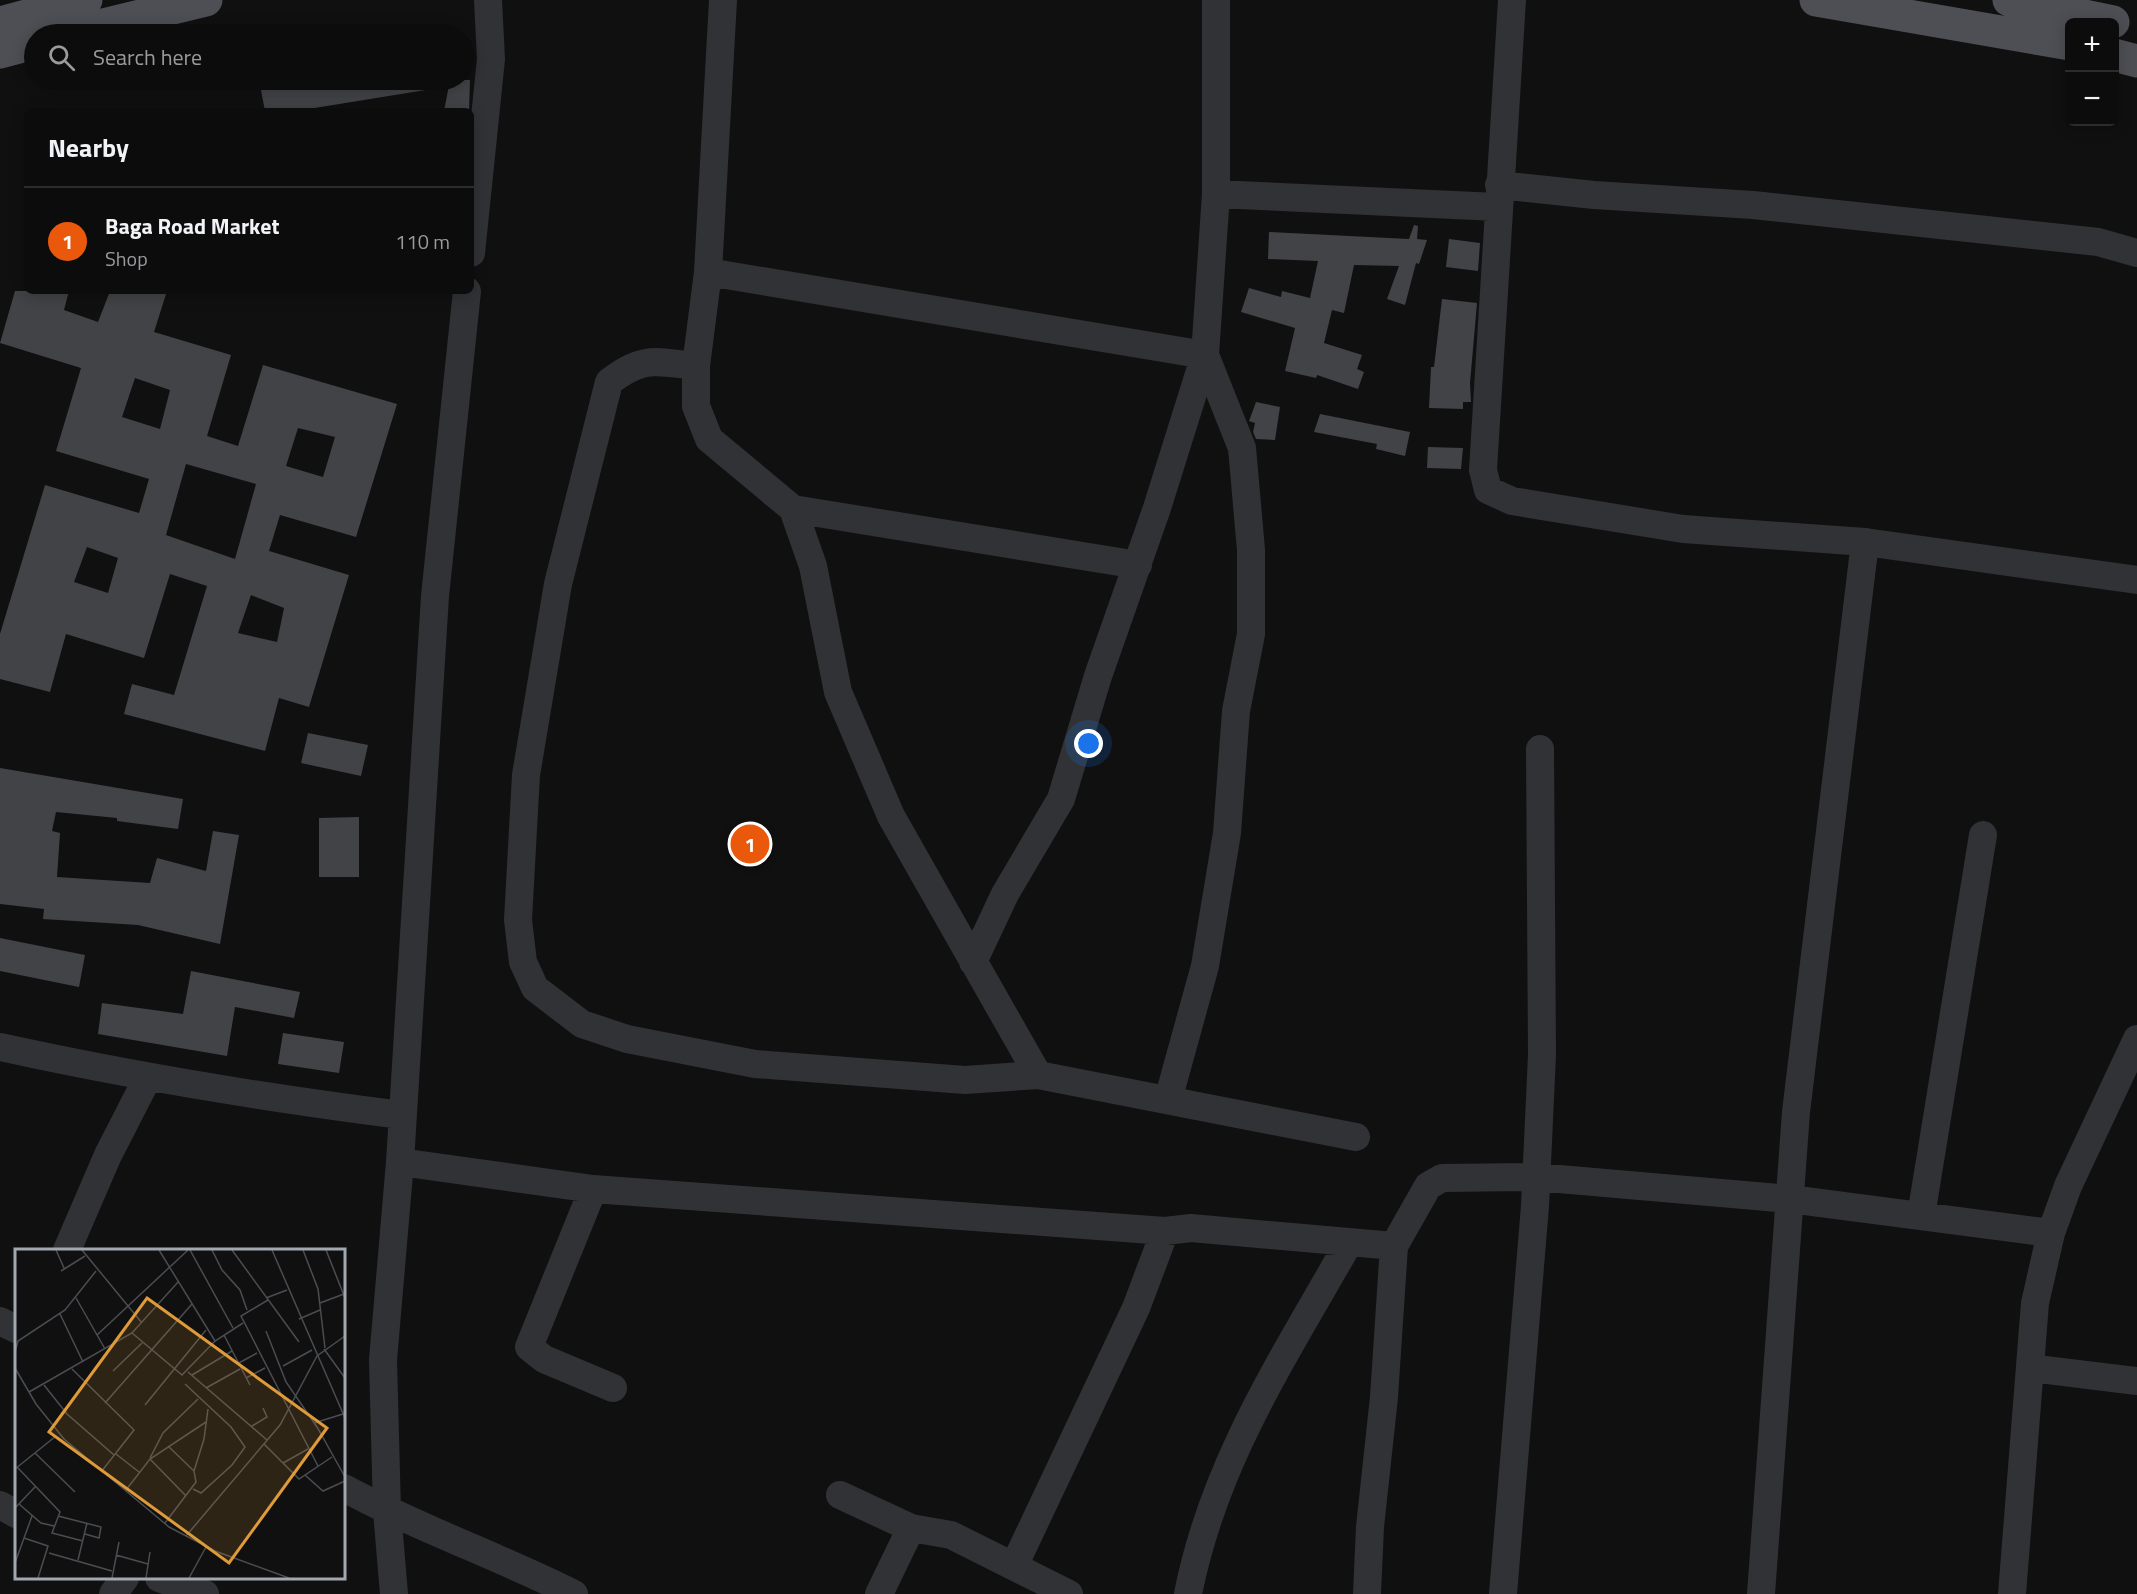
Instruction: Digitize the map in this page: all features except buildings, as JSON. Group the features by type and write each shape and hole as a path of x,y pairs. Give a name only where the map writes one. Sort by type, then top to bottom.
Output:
{"main road":[{"path":"0,22 86,0"},
{"path":"107,24 206,0"},
{"path":"1816,0 2065,43"},
{"path":"2009,0 2062,5 2100,18"},
{"path":"2119,24 2137,28"},
{"path":"0,52 24,46"},
{"path":"2119,56 2137,62"}],"street":[{"path":"474,224 491,59 488,0"},
{"path":"723,0 708,272 696,366 696,406 709,439 793,509 1138,564"},
{"path":"973,962 1005,894 1061,799 1098,676 1138,564 1205,355 1216,194 1216,0"},
{"path":"1512,0 1498,196 1483,470 1488,490 1512,501 1683,529 1865,542 2137,580"},
{"path":"1216,194 1594,195 1753,205 2098,242 2137,253"},
{"path":"708,272 1205,355"},
{"path":"394,1594 387,1511 383,1360 400,1162 401,1115 435,596 467,294"},
{"path":"1168,1100 1204,966 1227,833 1236,711 1251,634 1251,550 1242,448 1205,355"},
{"path":"696,366 652,362 629,367 609,382 558,584 526,775 518,920 523,962 536,988 582,1024 627,1039 755,1064 965,1080 1038,1076 1356,1137"},
{"path":"793,509 813,566 838,692 891,816 1038,1076"},
{"path":"1761,1594 1796,1112 1865,542"},
{"path":"1503,1594 1536,1177 1542,1055 1540,749"},
{"path":"1922,1216 1983,835"},
{"path":"2012,1594 2034,1304 2051,1233 2068,1186 2137,1039"},
{"path":"0,1047 148,1077 292,1101 401,1115"},
{"path":"68,1249 108,1155 148,1077"},
{"path":"400,1162 593,1189 1165,1231 1191,1228 1348,1244 1394,1246"},
{"path":"1367,1594 1370,1527 1384,1397 1394,1246 1428,1186 1442,1178 1536,1177 1790,1199 2051,1233"},
{"path":"593,1189 529,1347 544,1359 613,1388"},
{"path":"1014,1566 1136,1308 1165,1231"},
{"path":"1188,1594 1211,1506 1248,1419 1348,1244"},
{"path":"0,1321 15,1328"},
{"path":"2030,1368 2137,1381"},
{"path":"345,1489 387,1511 530,1572 574,1594"},
{"path":"840,1495 911,1528 951,1535 1063,1593"},
{"path":"0,1504 15,1513"},
{"path":"879,1594 911,1528"},
{"path":"113,1594 124,1579"},
{"path":"162,1579 205,1594"}],"place":[{"name":"Baga Road Market","path":"750,844"}]}
